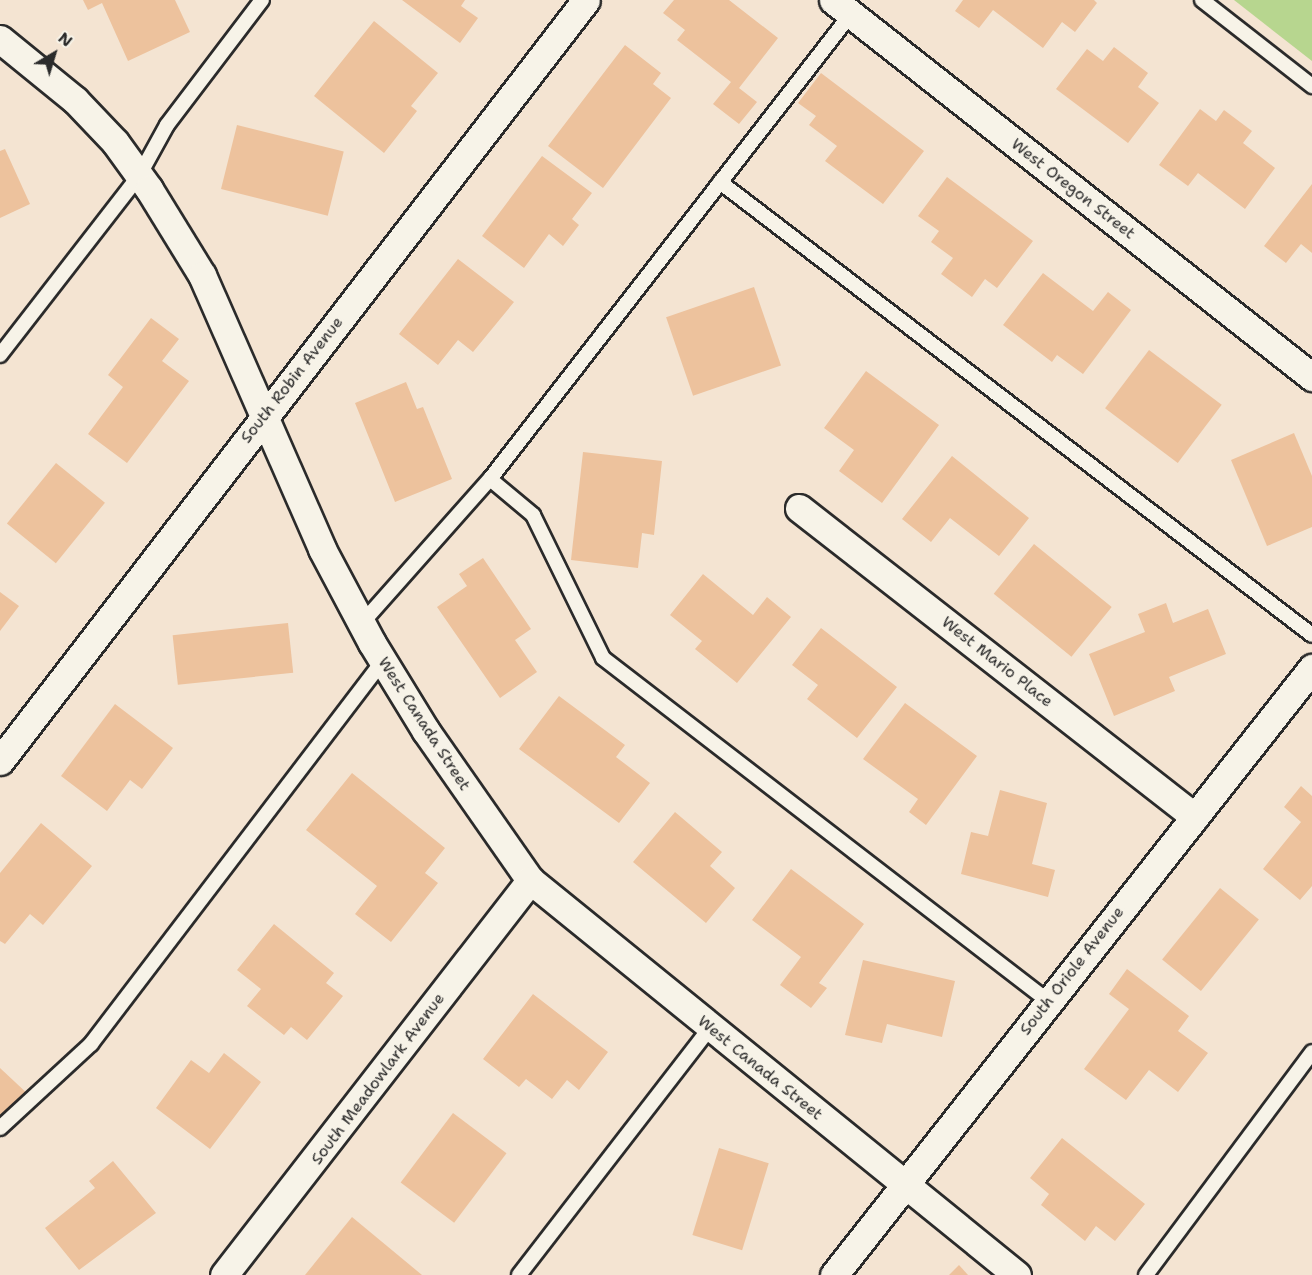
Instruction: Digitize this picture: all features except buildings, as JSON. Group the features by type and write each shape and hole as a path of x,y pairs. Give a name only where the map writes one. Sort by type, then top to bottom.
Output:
{"street":[{"name":"South Robin Avenue","path":"0,761 265,413 586,0"},
{"name":"West Oregon Street","path":"842,7 1312,377"},
{"name":"West Canada Street","path":"0,39 75,100 139,176 202,275 265,413 322,549 362,623 426,731 530,880 903,1185 1017,1275"},
{"name":"West Mario Place","path":"799,508 1195,817"},
{"name":"South Oriole Avenue","path":"834,1275 1312,668"},
{"name":"South Meadowlark Avenue","path":"224,1275 235,1266 530,880"}],"lane":[{"path":"0,355 139,176 167,125 262,0"},
{"path":"1202,0 1312,86"},
{"path":"362,623 490,479 720,182 842,7"},
{"path":"720,182 1312,635"},
{"path":"490,479 533,515 603,658 1048,1001"},
{"path":"0,1128 91,1044 383,661"},
{"path":"519,1275 710,1028"},
{"path":"1146,1275 1312,1052"}],"green space":[{"path":"1234,0 1312,0 1312,61"}]}
